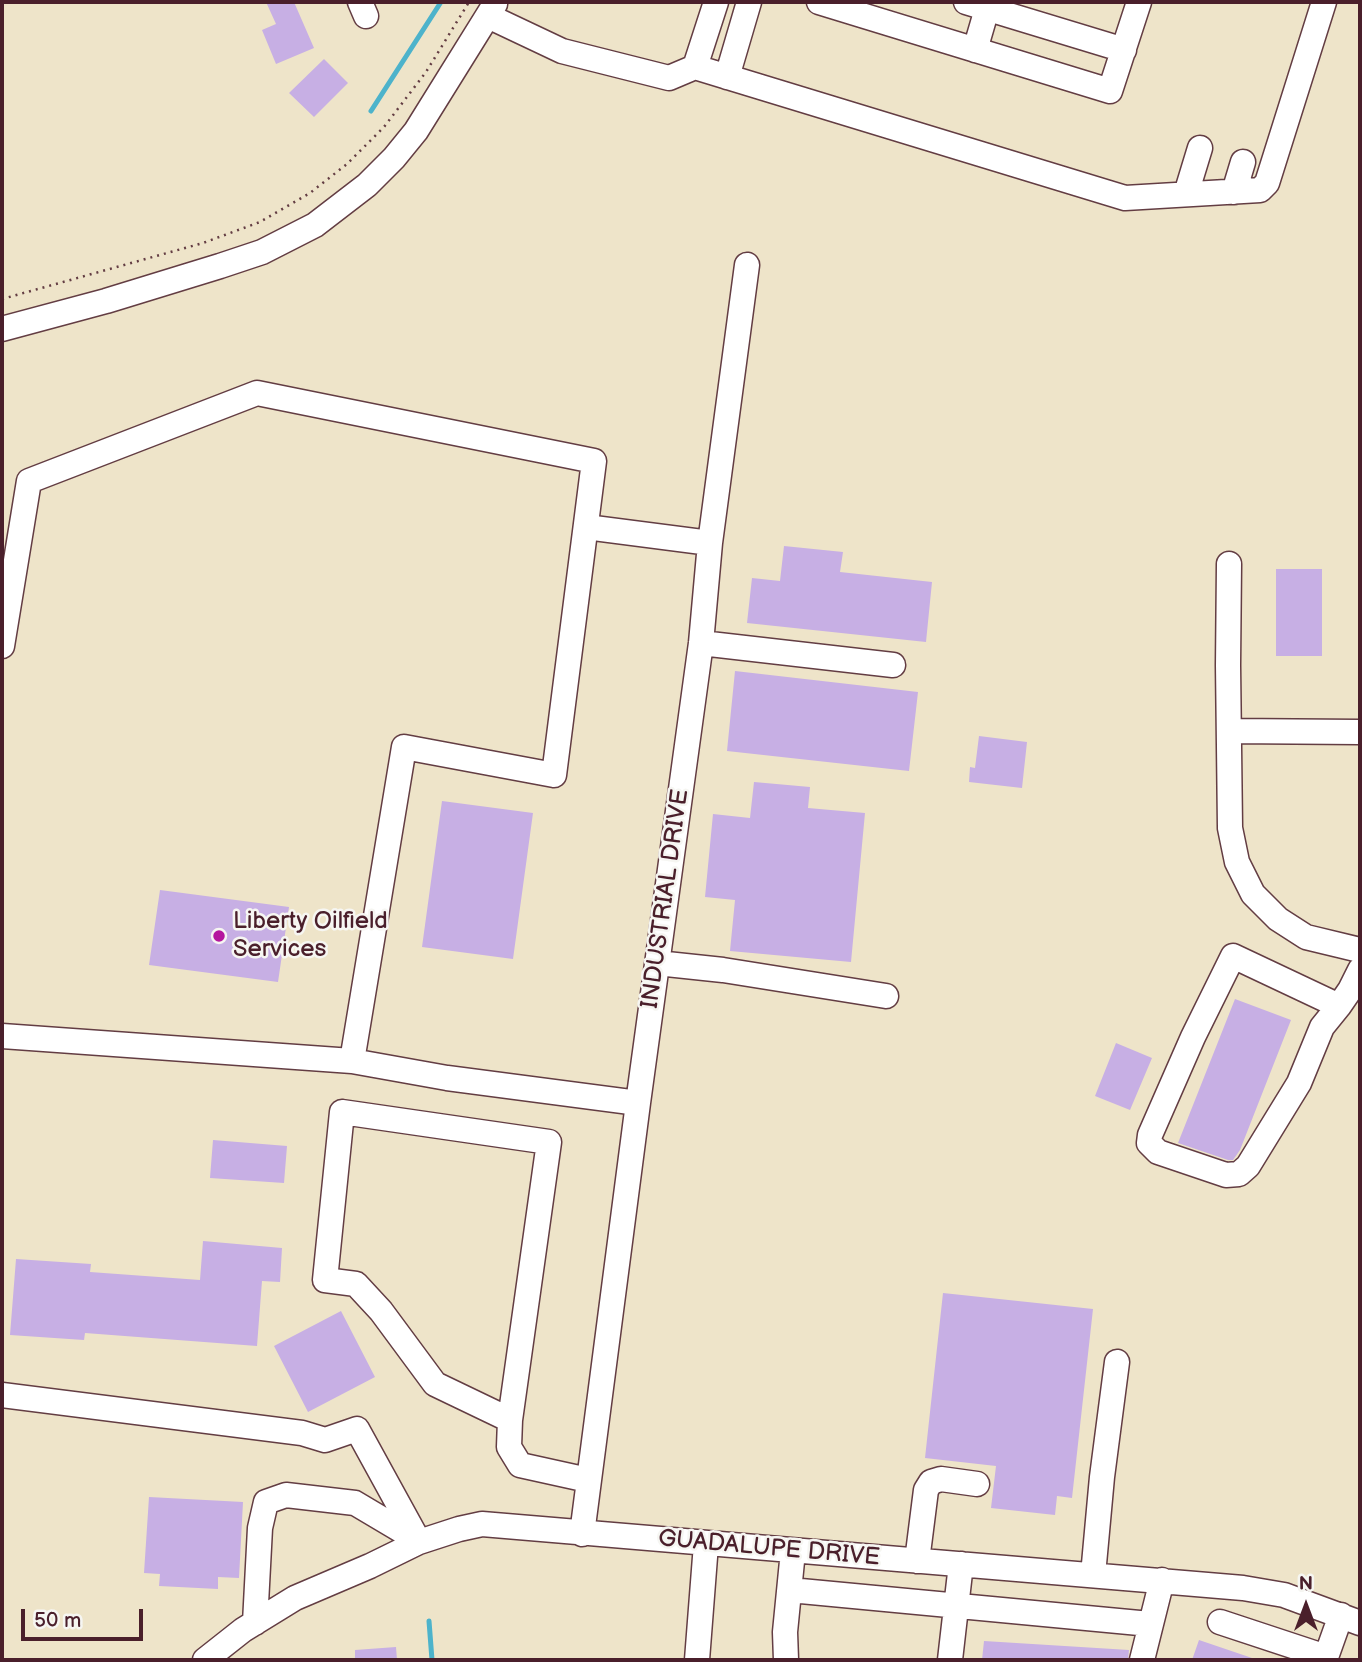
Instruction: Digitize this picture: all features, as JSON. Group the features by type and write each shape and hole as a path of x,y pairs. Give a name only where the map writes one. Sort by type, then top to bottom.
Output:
{"street":[{"path":"695,67 716,2"},
{"path":"727,77 749,2"},
{"path":"819,2 1110,91 1139,2"},
{"path":"2,329 230,263 262,252 315,225 367,185 394,159 416,131 485,7 562,51 669,78 695,67 1125,198 1260,190 1267,183 1324,2"},
{"path":"975,50 981,4 1039,12 1124,50"},
{"path":"1186,194 1200,148"},
{"path":"1234,192 1243,162"},
{"name":"INDUSTRIAL DRIVE","path":"582,1534 701,643 710,543 747,264"},
{"path":"2,646 30,481 257,393 594,461 554,775 404,747 352,1061"},
{"path":"586,527 710,543"},
{"path":"1229,564 1230,828 1237,862 1253,894 1278,919 1306,937 1360,950"},
{"path":"701,643 893,664"},
{"path":"1229,731 1360,732"},
{"path":"1339,1006 1233,956 1193,1037 1150,1135 1149,1143 1158,1152 1226,1175 1239,1174 1248,1166 1299,1083 1322,1027 1339,1006 1350,990 1360,970"},
{"path":"657,963 723,970 886,996"},
{"path":"2,1037 352,1061 447,1078 638,1103"},
{"path":"510,1420 435,1384 381,1311 356,1284 325,1280 342,1112 549,1142 510,1420 509,1447 520,1465 589,1480"},
{"path":"1093,1575 1117,1362"},
{"path":"2,1395 302,1433 325,1440 357,1429 419,1542"},
{"path":"917,1560 926,1490 931,1482 941,1479 977,1484"},
{"path":"255,1623 260,1528 266,1502 286,1495 355,1503 419,1542"},
{"name":"GUADALUPE DRIVE","path":"205,1660 255,1623 295,1598 419,1542 482,1524 1243,1588 1284,1595 1351,1619"},
{"path":"697,1660 706,1544"},
{"path":"786,1660 785,1632 793,1550"},
{"path":"950,1660 961,1564"},
{"path":"1142,1660 1162,1580"},
{"path":"790,1590 1150,1624"},
{"path":"1220,1622 1325,1659 1351,1619"}],"path":[{"path":"2,299 203,243 261,222 310,192 347,164 384,127 426,72 485,7"}],"building":[{"path":"266,2 294,2 314,48 276,64 262,30 276,24"},
{"path":"324,59 348,83 314,117 289,93"},
{"path":"784,546 843,552 840,572 932,582 926,642 747,623 752,578 780,581"},
{"path":"1276,569 1322,569 1322,656 1276,656"},
{"path":"735,671 918,692 909,771 727,751"},
{"path":"979,736 1027,742 1022,788 969,782 970,767 975,768"},
{"path":"754,782 810,787 808,808 865,813 851,962 730,951 735,900 705,897 713,814 750,818"},
{"path":"442,801 533,813 513,959 422,947"},
{"name":"Liberty Oilfield Services","path":"160,890 289,907 278,982 149,965"},
{"path":"1235,999 1291,1020 1240,1150 1233,1160 1228,1160 1178,1143"},
{"path":"1116,1043 1152,1058 1130,1110 1095,1096"},
{"path":"213,1140 287,1146 284,1183 210,1178"},
{"path":"203,1241 282,1248 280,1282 262,1281 257,1346 85,1333 84,1340 10,1335 16,1259 91,1264 90,1272 200,1280"},
{"path":"943,1293 1093,1309 1072,1498 1057,1496 1055,1515 991,1508 996,1466 925,1458"},
{"path":"341,1311 375,1377 308,1412 274,1346"},
{"path":"149,1497 243,1502 239,1578 218,1577 218,1589 159,1586 160,1574 144,1573"},
{"path":"1199,1640 1252,1658 1252,1660 1192,1660"},
{"path":"984,1641 1129,1650 1128,1660 982,1660"},
{"path":"396,1647 397,1660 355,1660 355,1650"}],"waterway":[{"path":"371,111 441,2"},
{"path":"429,1621 432,1660"}],"place":[{"name":"Liberty Oilfield Services","path":"219,936"}]}
